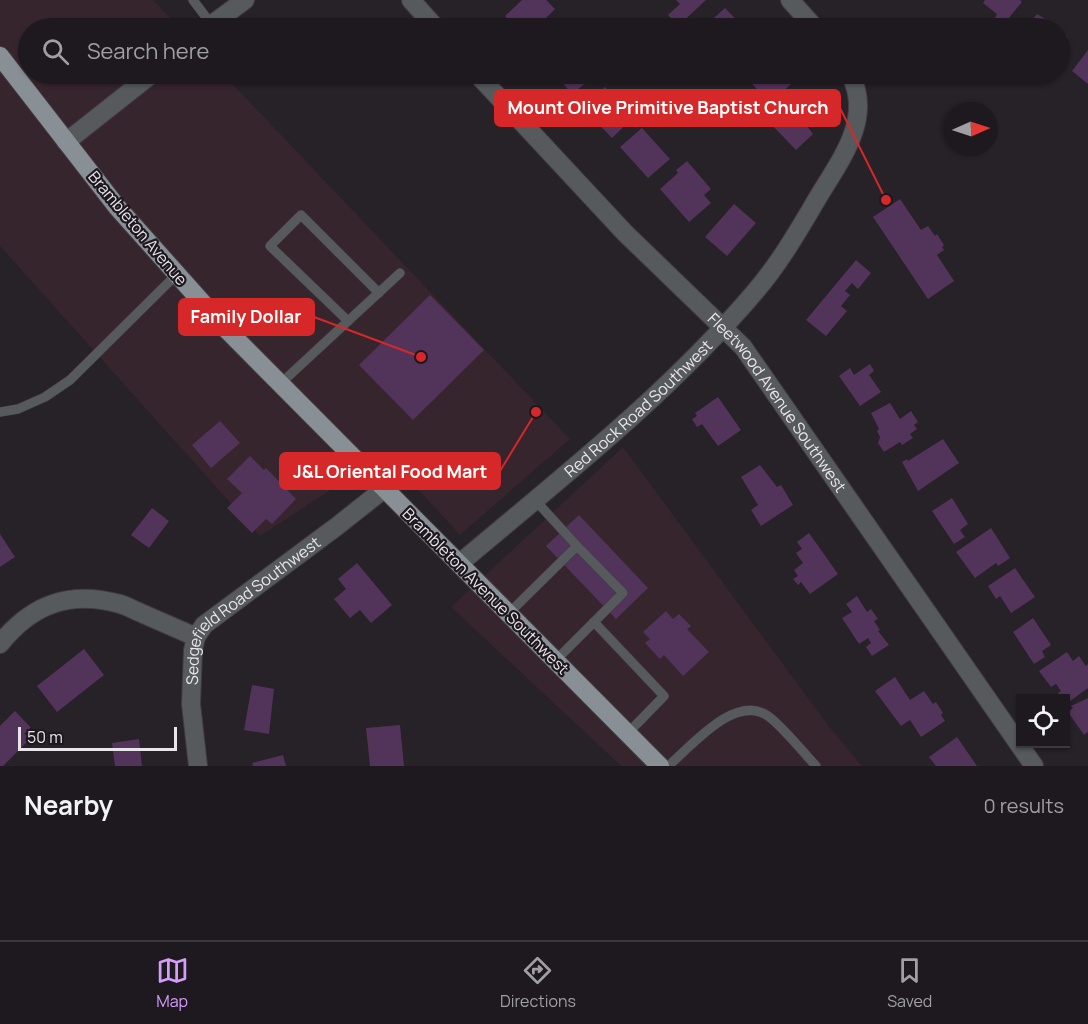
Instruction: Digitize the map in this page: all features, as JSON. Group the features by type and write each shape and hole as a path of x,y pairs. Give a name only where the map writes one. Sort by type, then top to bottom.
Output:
{"main road":[{"name":"Brambleton Avenue","path":"0,56 18,79"},
{"name":"Brambleton Avenue","path":"22,84 117,207 225,328 312,416"},
{"name":"Brambleton Avenue Southwest","path":"312,416 660,766"}],"street":[{"path":"222,18 245,0"},
{"path":"411,0 427,18"},
{"path":"790,0 806,18"},
{"path":"66,141 139,84"},
{"name":"Fleetwood Avenue Southwest","path":"486,84 625,233 755,363 907,585 1035,766"},
{"name":"Red Rock Road Southwest","path":"460,563 649,404 755,292 790,244 849,147 857,123 859,102 855,84"},
{"name":"Sedgefield Road Southwest","path":"198,766 191,704 193,650 196,637 204,625 384,489"},
{"path":"0,644 23,620 49,604 69,600 95,600 121,604 196,637"}],"lane":[{"path":"193,0 204,18"},
{"path":"348,321 270,246 301,215 379,293"},
{"path":"280,384 400,273"},
{"path":"0,412 18,410 45,397 70,380 176,274"},
{"path":"535,500 623,593 555,661"},
{"path":"509,613 577,546"},
{"path":"594,622 664,696 628,733"},
{"path":"668,766 725,717 740,711 755,710 768,716 816,766"}],"shaded area":[{"path":"0,0 153,0 170,18 18,18 18,84 233,84 570,439 460,535 386,454 260,536 0,246"},
{"path":"623,447 830,728 862,766 621,766 451,607"}],"building":[{"path":"522,0 546,0 555,9 546,18 507,18 505,16"},
{"path":"676,0 706,0 687,18 671,18 668,15 680,4"},
{"path":"985,0 1020,0 1022,2 1009,18 995,18 997,14 983,3"},
{"path":"725,8 734,18 714,18"},
{"path":"1088,50 1088,84 1072,71"},
{"path":"564,84 584,84 572,94"},
{"path":"752,84 791,84 770,103"},
{"path":"605,87 620,104 629,96 641,110 612,138 583,108"},
{"path":"797,94 817,115 806,125 813,134 796,150 768,121"},
{"path":"642,128 670,159 648,178 620,147"},
{"path":"687,161 711,189 704,195 711,203 689,222 660,189 678,173 676,170"},
{"path":"900,199 921,230 928,226 944,245 942,247 944,250 937,255 954,281 928,299 873,217"},
{"path":"734,204 756,223 727,256 705,237"},
{"path":"856,260 871,273 858,289 852,283 845,291 850,295 841,306 847,311 826,336 806,320"},
{"path":"430,295 484,350 413,420 359,365"},
{"path":"870,364 874,371 869,375 881,392 860,406 839,376 850,368 854,375"},
{"path":"718,397 741,430 718,446 702,424 697,427 692,419 697,416 695,413"},
{"path":"890,403 900,419 911,411 918,422 914,425 917,429 910,434 913,438 902,445 900,442 884,452 878,443 880,437 877,431 879,429 871,413"},
{"path":"220,421 240,443 211,468 192,445"},
{"path":"943,439 959,463 918,491 902,462 907,459 908,461"},
{"path":"250,456 264,470 266,468 296,499 272,524 266,519 252,533 227,508 242,493 227,479"},
{"path":"760,465 777,487 781,485 793,505 761,526 751,510 758,505 741,477"},
{"path":"952,498 968,524 960,530 965,537 954,544 932,511"},
{"path":"152,508 169,521 149,548 131,535"},
{"path":"579,515 648,588 616,619 546,546"},
{"path":"991,528 1010,558 998,566 996,563 975,578 956,552"},
{"path":"809,533 838,574 810,594 801,582 798,585 793,579 798,576 794,570 803,563 796,553 802,549 797,542"},
{"path":"0,534 15,557 0,567"},
{"path":"357,563 392,605 371,623 360,610 350,618 334,599 346,589 338,579"},
{"path":"1015,568 1035,597 1011,613 1000,596 996,599 988,586"},
{"path":"857,596 867,612 871,609 878,619 874,621 880,630 878,631 889,645 872,656 866,647 871,643 868,638 859,644 842,618 852,612 846,604"},
{"path":"666,611 673,619 679,614 691,626 687,629 709,652 683,676 664,655 660,659 645,643 650,639 643,632"},
{"path":"1033,618 1051,645 1042,651 1045,657 1034,664 1013,632"},
{"path":"84,649 104,675 57,712 37,686"},
{"path":"1067,652 1073,661 1079,656 1086,666 1088,664 1088,688 1070,701 1070,694 1059,694 1061,691 1056,684 1051,687 1039,671"},
{"path":"895,677 910,700 924,691 933,704 936,702 945,721 921,737 910,720 901,726 875,691"},
{"path":"252,685 274,689 269,734 244,730"},
{"path":"1088,698 1088,732 1084,735 1070,715 1073,708 1071,706"},
{"path":"15,711 36,733 3,766 0,766 0,726"},
{"path":"400,725 404,766 370,766 366,728"},
{"path":"957,737 977,766 936,766 929,757"},
{"path":"139,739 142,766 115,766 112,743"},
{"path":"283,755 286,766 253,766 252,763"}],"place":[{"name":"Mount Olive Primitive Baptist Church","path":"886,200"},
{"name":"Family Dollar","path":"421,357"},
{"name":"J&L Oriental Food Mart","path":"536,412"}]}
